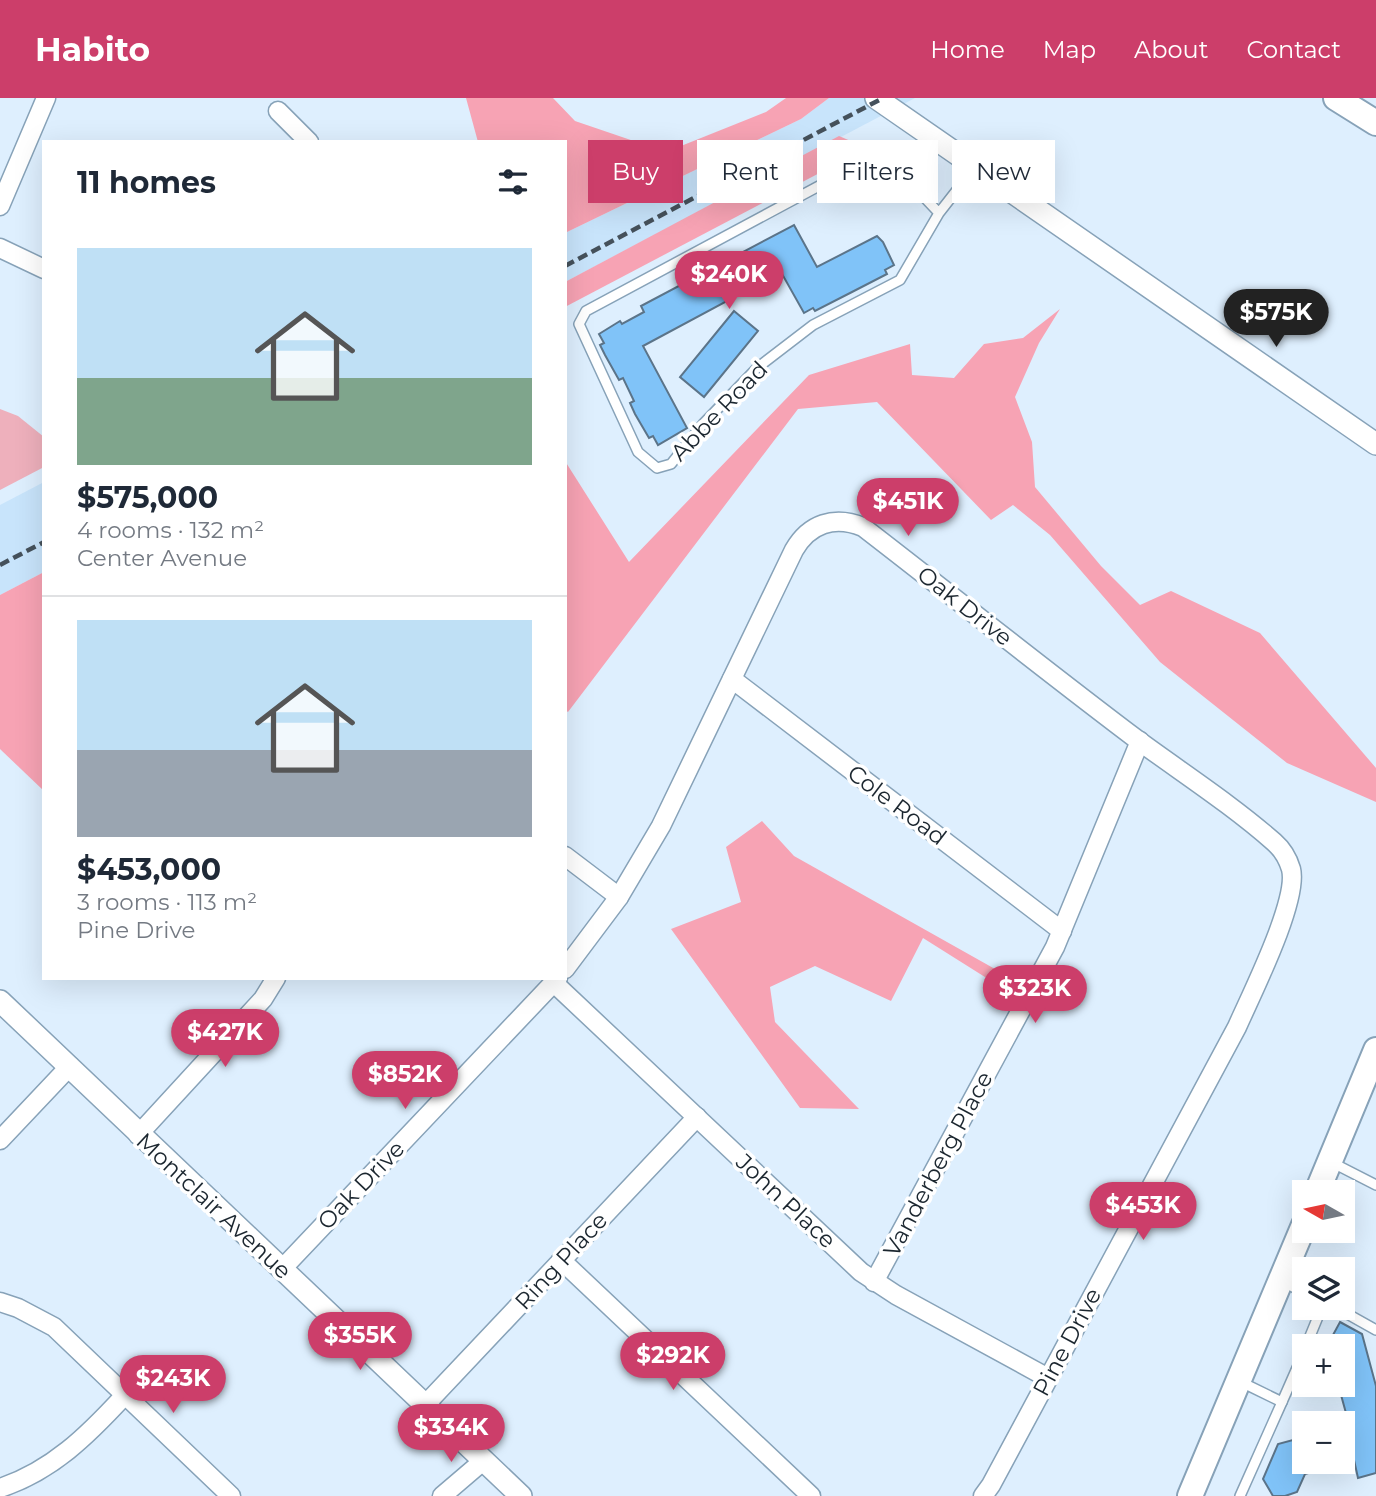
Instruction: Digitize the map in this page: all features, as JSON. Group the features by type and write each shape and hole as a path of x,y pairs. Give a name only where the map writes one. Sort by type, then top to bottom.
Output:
{"main road":[{"path":"1336,98 1376,123"},
{"path":"1322,1180 1376,1050"},
{"path":"1190,1496 1296,1243"}],"street":[{"path":"0,205 46,98"},
{"path":"876,98 952,151"},
{"path":"278,111 307,140"},
{"path":"1027,203 1376,444"},
{"path":"0,248 42,268"},
{"name":"Oak Drive","path":"567,966 619,897 661,827 799,542 814,528 833,521 844,521 863,527 1274,842 1287,859 1292,872 1292,890 1265,964"},
{"name":"Cole Road","path":"732,679 1062,931"},
{"name":"Vanderberg Place","path":"874,1282 1062,931 1140,741"},
{"path":"567,858 619,897"},
{"name":"Pine Drive","path":"983,1496 1222,1058 1265,964"},
{"path":"138,1135 263,999 275,980"},
{"name":"Oak Drive","path":"281,1270 556,980"},
{"name":"John Place","path":"562,980 696,1117 874,1282 1048,1378"},
{"name":"Montclair Avenue","path":"0,1001 521,1496"},
{"path":"0,1140 70,1066"},
{"name":"Ring Place","path":"425,1405 696,1117"},
{"path":"561,1260 811,1496"},
{"path":"0,1302 18,1308 54,1327 231,1496"},
{"path":"0,1488 26,1477 63,1455 93,1430 124,1396"},
{"path":"442,1496 483,1461"}],"lane":[{"name":"Abbe Road","path":"939,213 888,159 873,157 586,311 579,324 638,452 657,468 671,464 703,424 757,368 813,325 900,280 939,213 952,196"},
{"path":"1330,1162 1376,1185"},
{"path":"1281,1280 1292,1286"},
{"path":"1355,1318 1376,1330"},
{"path":"1240,1496 1292,1379"},
{"path":"1239,1382 1282,1402"}],"shaded area":[{"path":"466,98 553,98 575,121 631,140 588,140 588,203 627,203 567,232 567,140 477,140"},
{"path":"786,98 829,98 801,119 758,140 697,140 697,169 683,176 683,145 766,112"},
{"path":"829,98 915,98 835,140 817,140 817,150 803,157 803,140 758,140 801,119"},
{"path":"839,136 848,140 831,140"},
{"path":"817,148 817,174 803,182 803,155"},
{"path":"697,169 697,203 715,203 567,281 567,232 627,203 683,203 683,176"},
{"path":"713,203 763,203 567,306 567,281"},
{"path":"1060,309 1039,343 1015,397 1032,442 1035,487 1101,566 1140,605 1171,591 1260,633 1376,768 1376,802 1287,763 1160,662 1050,535 1013,505 991,520 877,402 798,409 567,711 567,464 629,562 809,375 910,344 912,375 954,378 984,344 1023,338"},
{"path":"0,409 18,416 42,435 42,468 0,490"},
{"path":"42,483 42,573 0,595 0,505"},
{"path":"42,573 42,789 0,749 0,595"},
{"path":"762,821 794,856 1011,978 1004,989 923,938 891,1001 815,966 770,987 775,1022 859,1109 800,1108 671,929 741,902 726,847"}],"building":[{"path":"794,225 817,267 877,236 883,242 894,265 885,270 887,274 815,311 813,308 804,313 781,272 643,346 687,428 658,445 653,436 649,438 635,414 630,403 634,401 623,378 619,380 605,355 600,345 604,343 599,334 620,321 622,324 644,312 641,306"},
{"path":"734,311 758,331 704,397 680,377"},
{"path":"1340,1322 1362,1334 1376,1386 1376,1473 1358,1478 1355,1464 1355,1411 1345,1411 1342,1397 1355,1397 1355,1334 1334,1334"},
{"path":"1292,1440 1292,1474 1305,1474 1297,1492 1285,1496 1273,1496 1263,1479 1278,1444"}],"railway":[{"path":"567,265 883,98"},
{"path":"0,565 42,543"}]}
